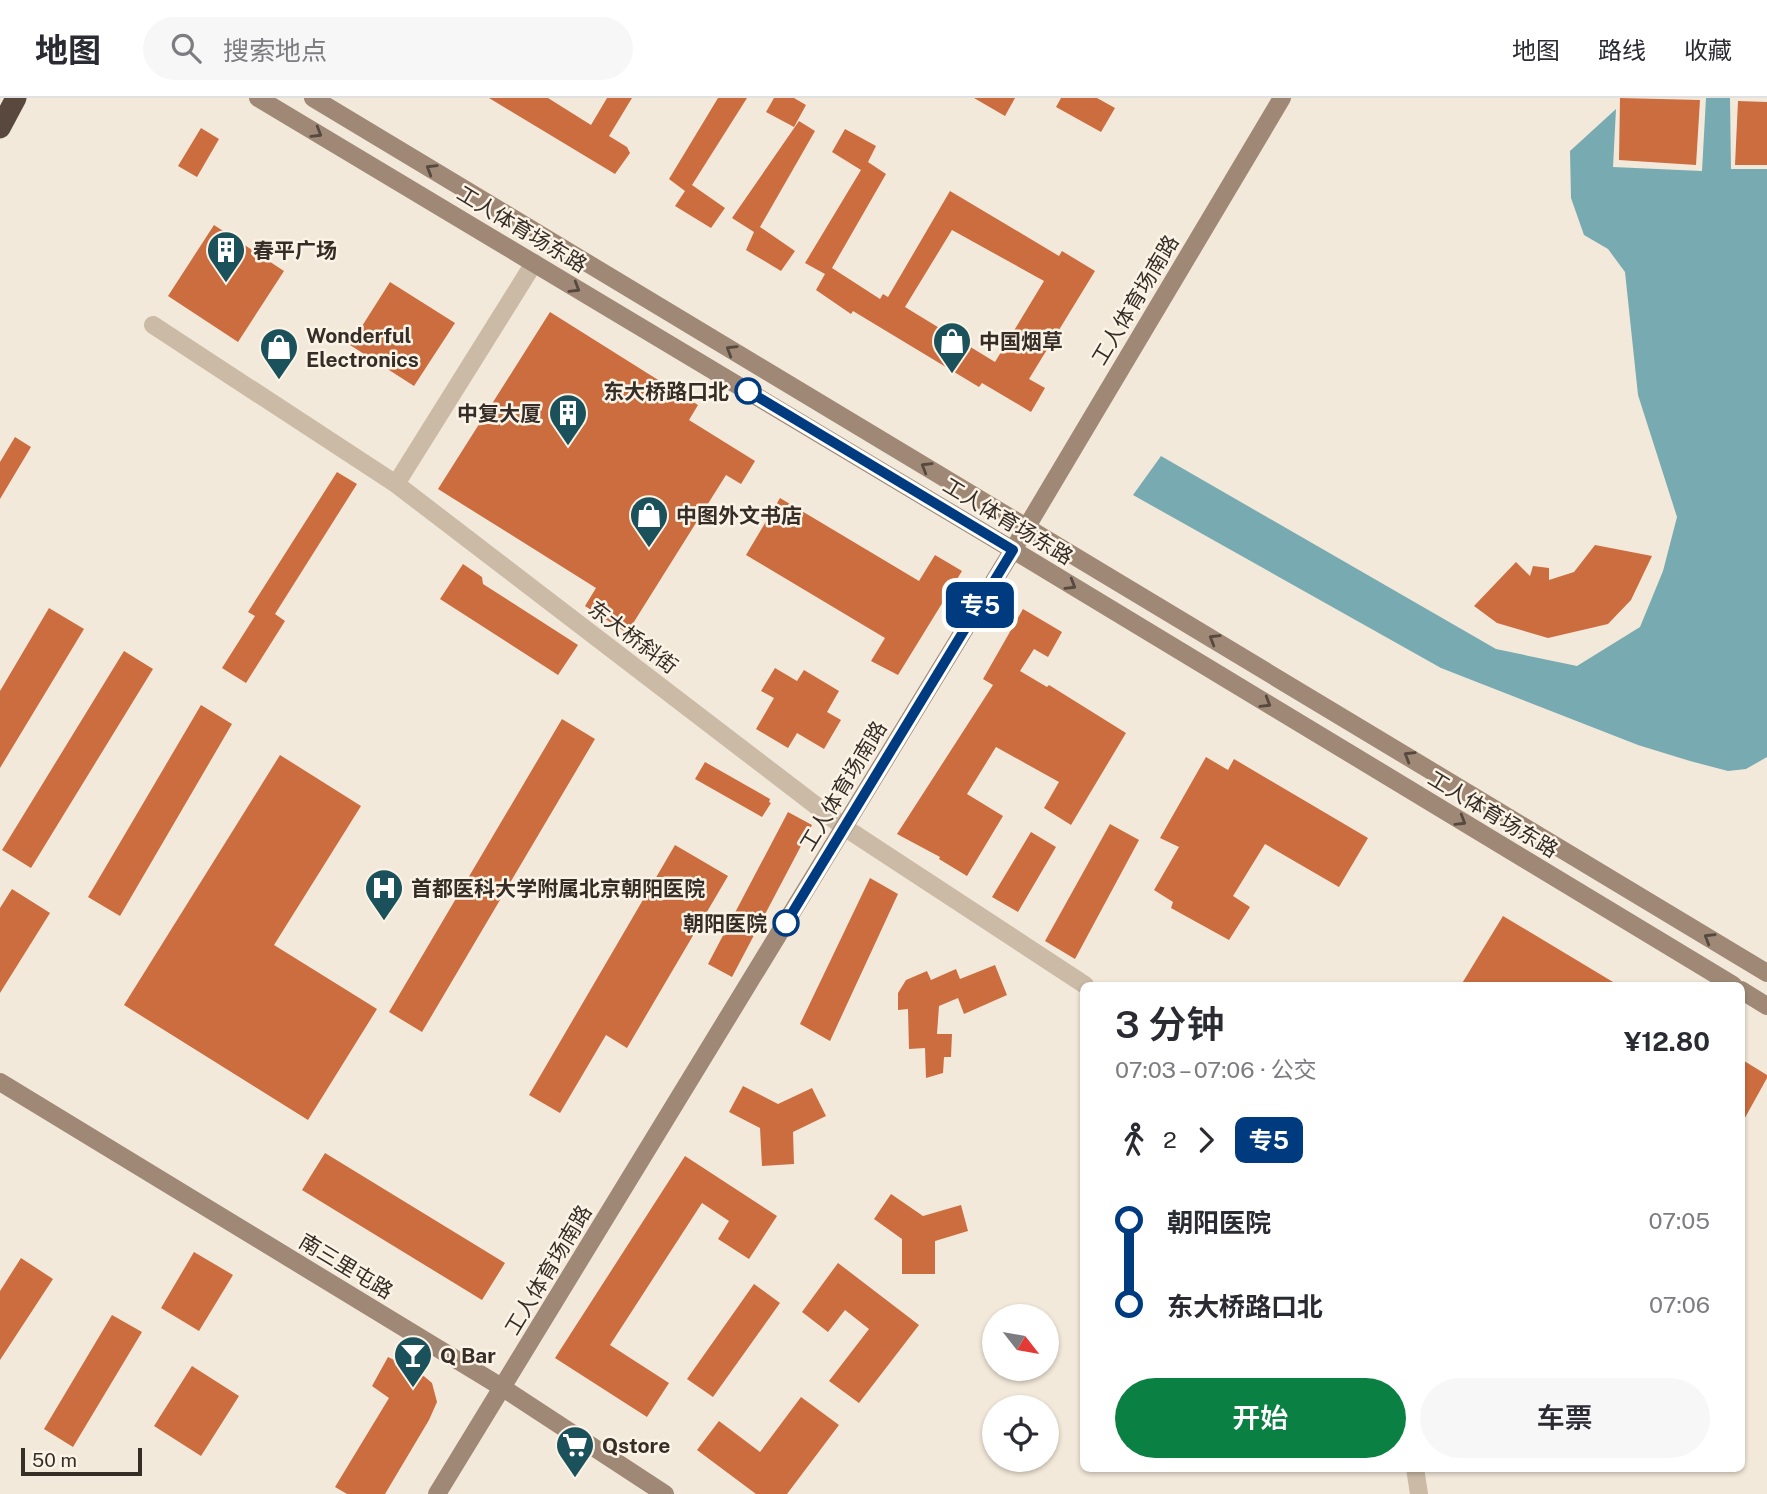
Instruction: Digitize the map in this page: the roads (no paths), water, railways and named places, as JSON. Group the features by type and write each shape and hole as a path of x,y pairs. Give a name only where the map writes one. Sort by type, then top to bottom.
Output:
{"highway":[{"path":"0,128 16,98"}],"main road":[{"name":"工人体育场东路","path":"258,98 1728,982"},
{"name":"工人体育场南路","path":"437,1494 1027,527 1282,98"},
{"name":"工人体育场东路","path":"322,101 1767,973"},
{"path":"1745,992 1767,1006"},
{"name":"南三里屯路","path":"0,1082 503,1388 665,1494"}],"street":[{"path":"396,484 534,263"},
{"name":"东大桥斜街","path":"153,325 396,484 844,827 1080,982"},
{"path":"1416,1472 1419,1494"}],"water":[{"path":"1706,98 1730,98 1731,169 1767,169 1767,757 1746,769 1728,771 1690,761 1638,745 1441,668 1133,495 1161,456 1496,649 1577,666 1640,627 1663,571 1677,517 1638,395 1625,272 1608,249 1584,235 1571,198 1570,151 1616,109 1613,167 1702,171"}],"place":[{"name":"春平广场","path":"226,284"},
{"name":"中国烟草","path":"952,375"},
{"name":"Wonderful Electronics","path":"279,381"},
{"name":"东大桥路口北","path":"748,391"},
{"name":"中复大厦","path":"568,447"},
{"name":"中图外文书店","path":"649,549"},
{"name":"首都医科大学附属北京朝阳医院","path":"384,922"},
{"name":"朝阳医院","path":"786,923"},
{"name":"Q Bar","path":"413,1389"},
{"name":"Qstore","path":"575,1479"}]}
